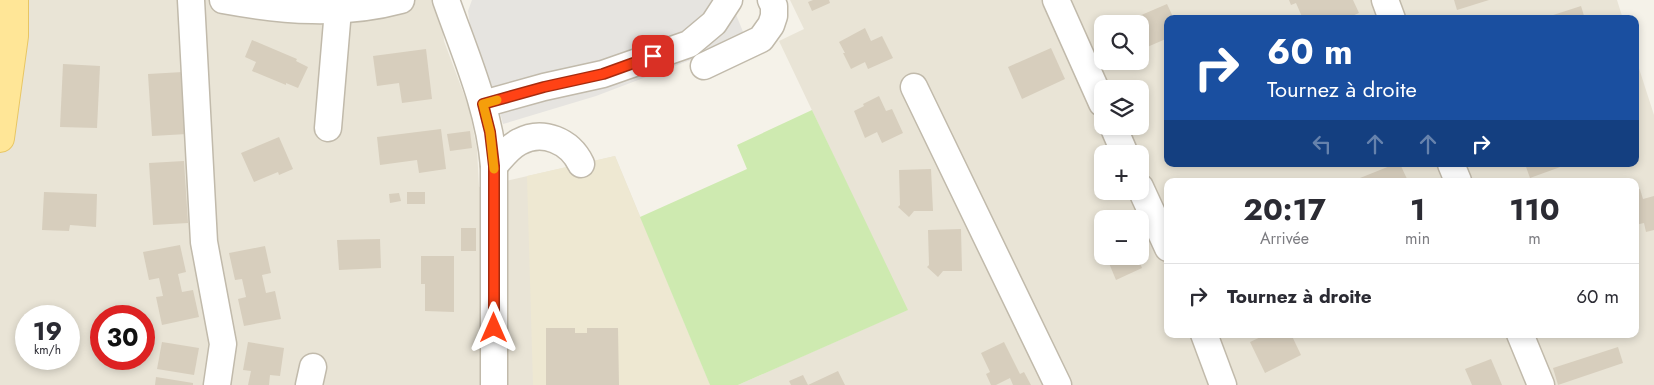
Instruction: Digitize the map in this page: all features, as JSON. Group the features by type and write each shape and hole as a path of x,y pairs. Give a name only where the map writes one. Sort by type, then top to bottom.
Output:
{"main road":[{"path":"0,138 4,93 14,36 14,0"}],"street":[{"path":"191,0 204,242 223,344 217,385"},
{"path":"223,0 280,9 338,10 364,8 401,0"},
{"path":"446,0 483,104 490,132 494,166 494,385"},
{"path":"483,104 544,87 603,74 689,44 714,23 729,0"},
{"path":"704,66 761,39 771,25 774,16 774,6 771,0"},
{"path":"1056,0 1094,85"},
{"path":"1385,0 1391,15"},
{"path":"328,128 338,10"},
{"path":"914,87 1058,385"},
{"path":"494,166 518,142 537,137 555,139 565,144 577,156 581,164"},
{"path":"1146,200 1164,239"},
{"path":"1205,338 1223,385"},
{"path":"1522,338 1541,385"}],"shaded area":[{"path":"0,0 440,0 444,41 469,108 477,149 479,187 615,156 710,385 0,385"},
{"path":"472,0 730,0 746,39 596,96 503,124 470,25 468,11"},
{"path":"790,0 1617,0 1622,15 1164,15 1164,167 1639,167 1639,68 1654,115 1654,385 738,385 907,310 779,41 804,29"},
{"path":"615,156 710,385 533,385 527,176"}],"green space":[{"path":"812,110 908,310 738,385 710,385 640,217 747,169 737,145"}],"building":[{"path":"813,0 829,0 830,3 812,11 808,2"},
{"path":"1289,0 1353,0 1359,13 1354,15 1301,15 1296,3 1291,5"},
{"path":"1454,0 1489,0 1457,10"},
{"path":"1167,4 1172,15 1164,15 1164,40 1149,46 1149,15 1141,15"},
{"path":"1581,6 1584,15 1553,15"},
{"path":"865,28 871,41 882,36 893,58 868,69 865,62 851,69 839,42"},
{"path":"252,40 297,59 296,61 308,67 298,88 252,71 256,62 245,57"},
{"path":"1051,48 1065,79 1022,99 1008,67"},
{"path":"426,49 432,99 402,103 399,83 377,86 373,56"},
{"path":"63,64 100,66 97,128 60,127"},
{"path":"183,72 187,134 152,136 148,74"},
{"path":"879,96 886,111 892,109 903,133 882,143 877,132 865,138 854,111"},
{"path":"441,129 446,169 419,173 417,160 380,165 377,137"},
{"path":"470,131 472,148 450,151 447,134"},
{"path":"279,137 293,169 279,175 278,172 254,182 241,153"},
{"path":"184,161 188,223 153,225 149,163"},
{"path":"1388,167 1401,167 1407,178 1360,178"},
{"path":"1526,167 1560,167 1530,178"},
{"path":"931,169 933,211 914,211 909,217 898,207 900,205 899,170"},
{"path":"1639,189 1643,199 1654,196 1654,230 1646,232 1644,223 1639,224"},
{"path":"44,192 97,194 96,227 70,225 69,231 42,230"},
{"path":"407,192 425,192 425,204 407,204"},
{"path":"399,193 401,201 390,203 389,194"},
{"path":"461,228 476,228 476,251 461,251"},
{"path":"961,229 962,271 943,271 938,277 927,267 929,265 928,230"},
{"path":"380,239 381,268 339,270 337,240"},
{"path":"180,245 186,272 178,274 182,292 193,290 199,317 162,325 156,297 163,296 159,278 149,280 143,252"},
{"path":"265,246 271,273 262,275 266,293 275,291 281,319 244,326 238,299 246,297 242,279 235,280 229,253"},
{"path":"421,256 454,256 454,312 425,311 425,284 421,284"},
{"path":"1110,265 1141,265 1142,268 1116,280"},
{"path":"546,328 575,328 575,333 587,333 587,328 618,328 619,385 546,385"},
{"path":"1258,338 1293,338 1301,355 1265,373 1250,342"},
{"path":"162,342 199,348 194,375 157,369"},
{"path":"248,342 284,348 280,376 270,375 269,385 248,385 251,371 243,370"},
{"path":"1004,342 1020,374 1024,372 1031,385 1013,385 1010,378 996,385 991,385 986,374 990,372 981,353"},
{"path":"1618,347 1623,363 1558,385 1553,368"},
{"path":"1491,359 1502,385 1472,385 1465,369"},
{"path":"838,371 845,385 808,385"},
{"path":"803,375 808,385 791,385 789,381"},
{"path":"156,377 193,383 193,385 155,385"}],"slow traffic":[{"path":"494,169 490,132 483,104 497,100"}],"route":[{"path":"494,328 494,166 490,132 483,104 544,87 603,74 653,56"}]}
